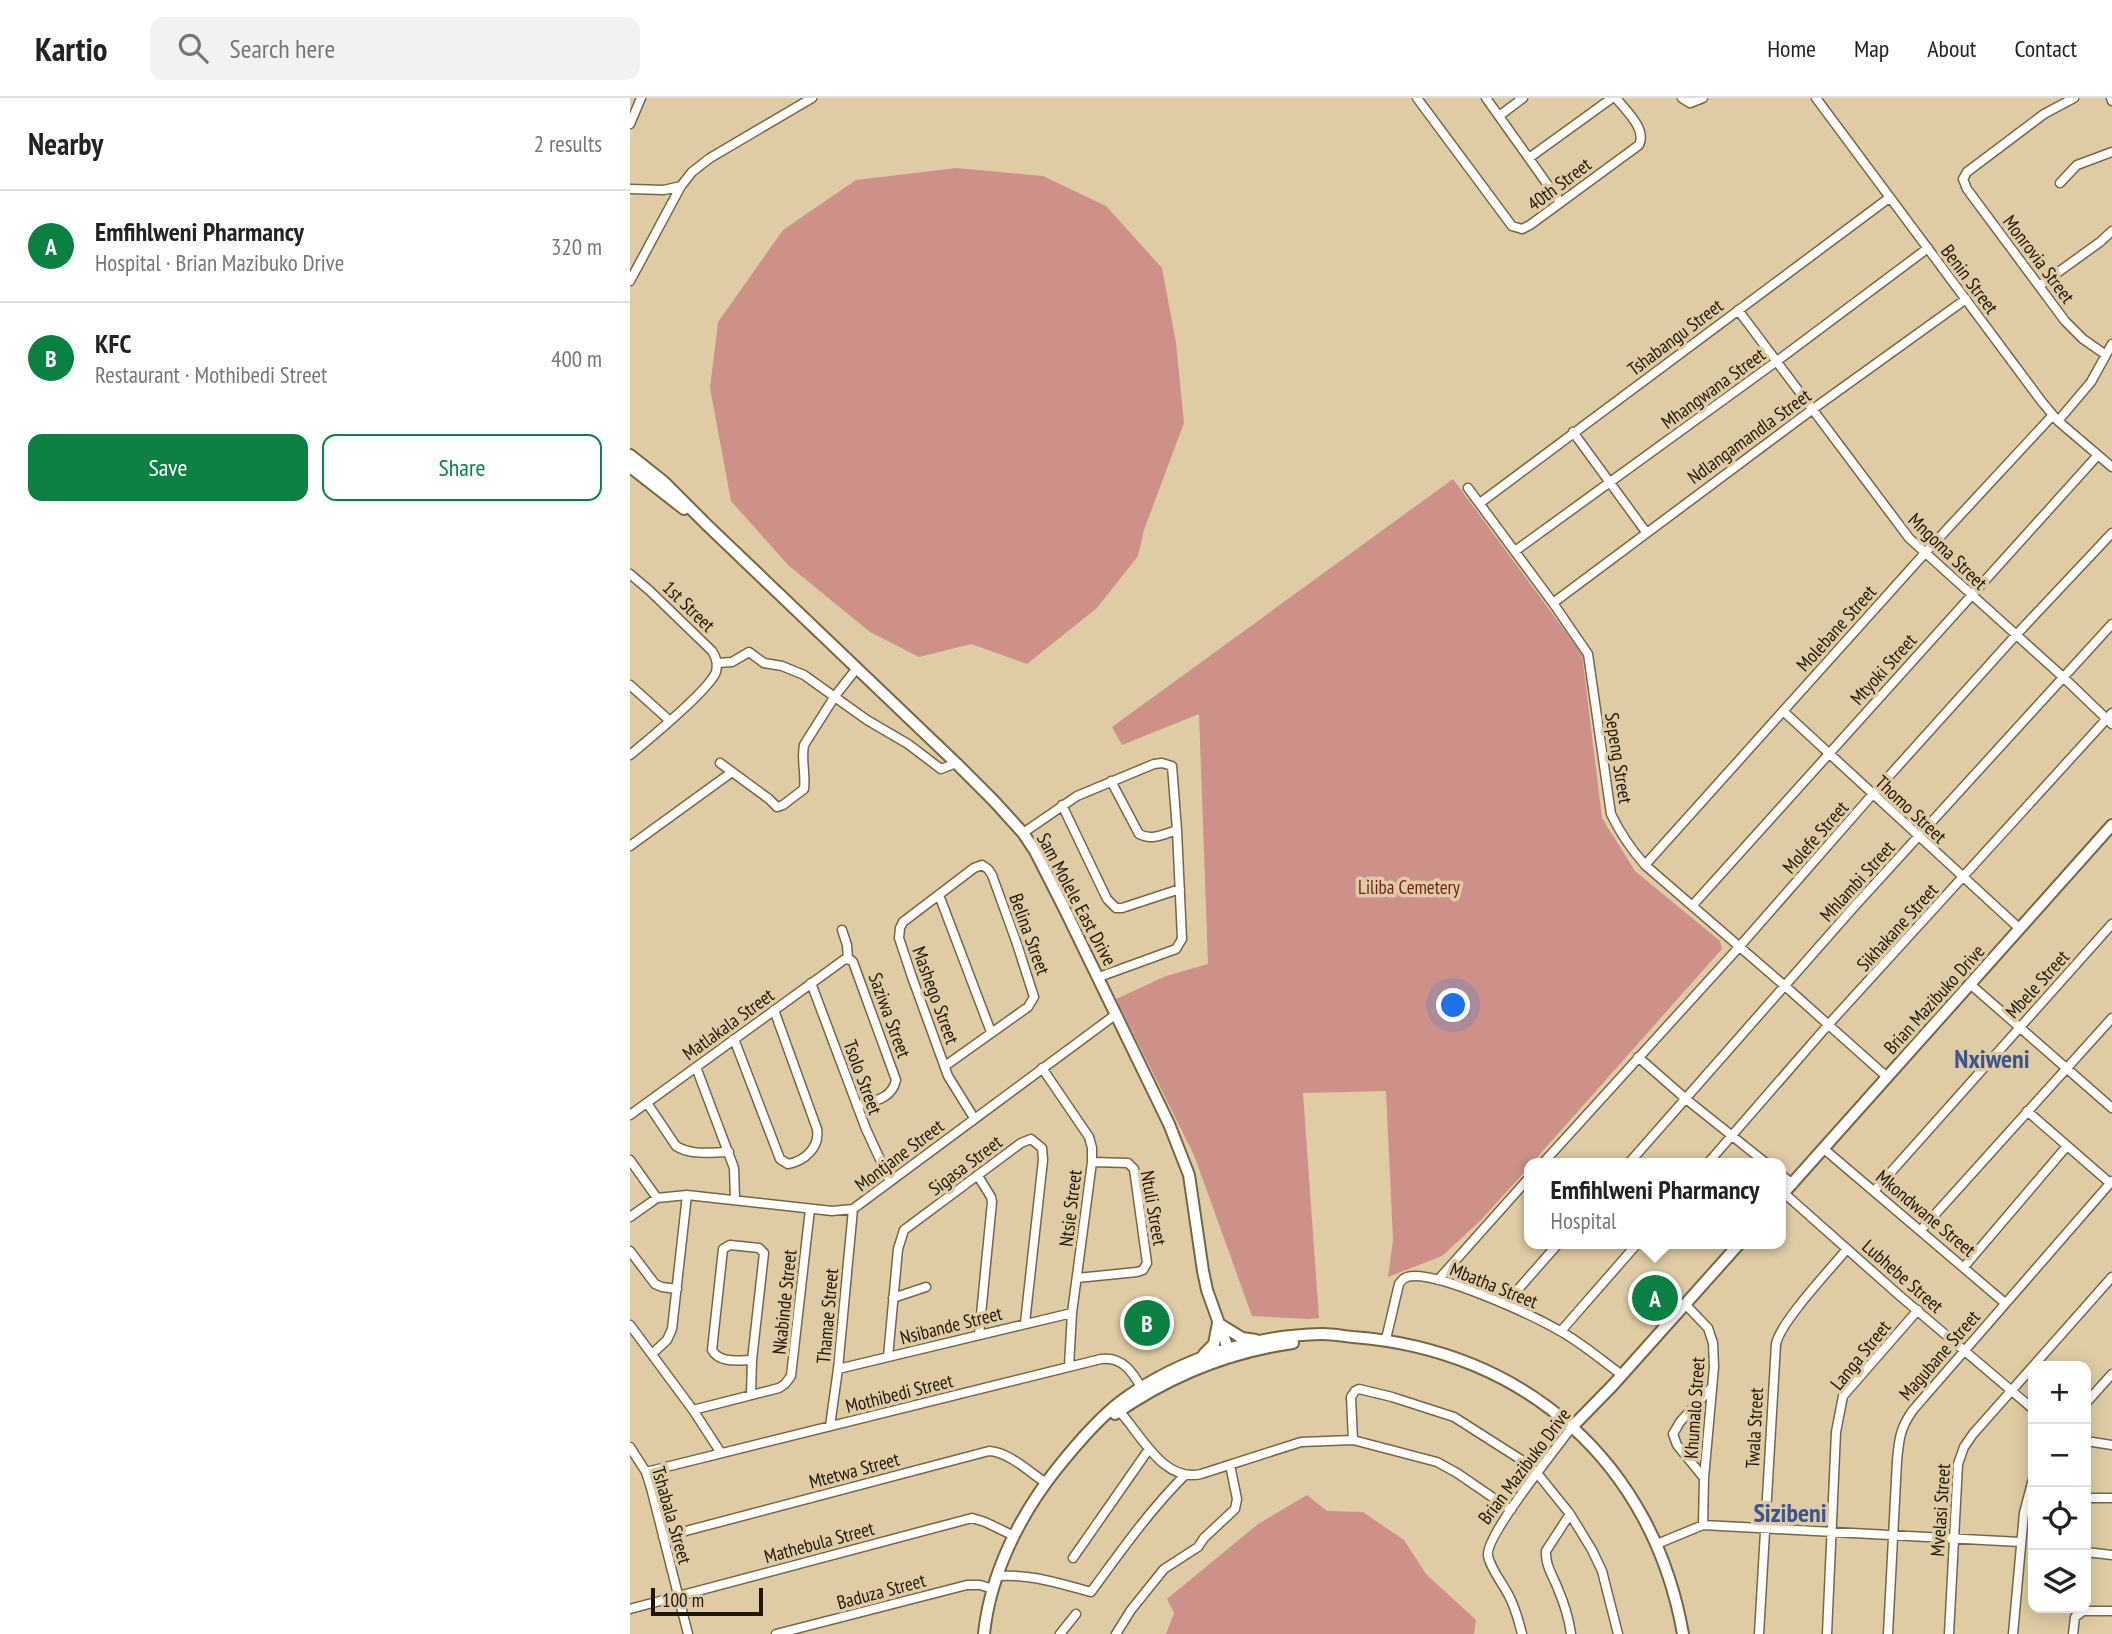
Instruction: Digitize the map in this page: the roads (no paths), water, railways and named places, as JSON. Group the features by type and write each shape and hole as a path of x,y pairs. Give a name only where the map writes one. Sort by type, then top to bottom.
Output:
{"street":[{"path":"630,124 640,98"},
{"path":"630,281 681,186 692,172 704,162 812,98"},
{"name":"40th Street","path":"1418,98 1512,226 1520,229 1527,228 1641,142 1640,130 1614,98"},
{"path":"1486,98 1560,202"},
{"path":"1499,116 1523,98"},
{"path":"1529,158 1614,98"},
{"path":"1682,98 1690,103 1703,98"},
{"name":"Benin Street","path":"1816,98 2056,418 2112,467"},
{"name":"Monrovia Street","path":"2074,98 2044,114 1967,172 1963,179 1967,189 2078,335 2106,355"},
{"path":"2060,183 2077,165 2112,152"},
{"path":"630,189 664,190 681,186"},
{"name":"Tshabangu Street","path":"1480,503 1889,198"},
{"path":"2039,286 2112,231"},
{"name":"Mhangwana Street","path":"1515,551 1928,248"},
{"name":"Ndlangamandla Street","path":"1553,603 1813,408 1966,299"},
{"name":"Mngoma Street","path":"1738,310 1903,531 2110,719"},
{"name":"Molebane Street","path":"1645,865 1925,553 2086,389 2112,344"},
{"path":"1573,432 1646,532"},
{"name":"Sam Molele East Drive","path":"630,455 670,487 956,763 1023,833 1099,977 1169,1124 1189,1175 1207,1290 1230,1352"},
{"name":"Mtyoki Street","path":"1692,906 2098,455"},
{"name":"Sam Molele East Drive","path":"630,467 707,525"},
{"name":"Sepeng Street","path":"1468,488 1588,653 1611,814 1620,833 1645,865 1887,1077"},
{"name":"Molefe Street","path":"1547,1158 1740,946 1872,794 2112,533"},
{"name":"1st Street","path":"630,574 712,651 717,663"},
{"name":"Mhlambi Street","path":"1633,1158 1918,836 2112,624"},
{"path":"630,755 670,721 712,678 717,663 732,662 751,652 764,663 782,666 804,675 941,769 956,763"},
{"path":"720,763 777,807 783,805 804,789 804,745 835,696 857,668"},
{"path":"630,685 670,721"},
{"name":"Thomo Street","path":"1783,711 2020,929"},
{"name":"Sikhakane Street","path":"1712,1158 1828,1026 2110,719"},
{"path":"1023,833 1062,805 1111,781 1154,764 1171,766 1182,939 1178,947 1099,977"},
{"path":"630,846 732,772"},
{"path":"1111,781 1139,834 1151,838 1177,830"},
{"path":"1062,805 1112,905 1122,908 1180,889"},
{"name":"Brian Mazibuko Drive","path":"1786,1191 2112,825"},
{"name":"Belina Street","path":"945,1066 1028,1007 1034,997 992,875 982,866 974,868"},
{"name":"Mashego Street","path":"974,868 903,922 898,934 953,1086 974,1118"},
{"path":"939,895 991,1032"},
{"name":"Mbele Street","path":"1875,1190 2112,925"},
{"name":"Saziwa Street","path":"842,930 847,945 847,959 853,962 896,1080 888,1096 858,1106"},
{"name":"Matlakala Street","path":"630,1115 847,959"},
{"name":"Tsolo Street","path":"811,983 890,1181"},
{"path":"1970,984 2110,1102"},
{"path":"734,1039 780,1159 788,1164 798,1161 815,1145 818,1135 774,1010"},
{"name":"Montjane Street","path":"630,1217 657,1198 687,1195 832,1211 853,1209 1115,1014"},
{"path":"1921,1230 2112,1018"},
{"path":"1638,1057 1760,1158"},
{"path":"696,1067 734,1168 735,1200"},
{"name":"Ntsie Street","path":"1042,1068 1089,1137 1092,1148 1072,1313 1069,1366"},
{"path":"647,1103 669,1137 682,1150 701,1153 729,1152"},
{"path":"2027,1111 2111,1182"},
{"name":"Sigasa Street","path":"888,1357 898,1249 904,1230 1025,1140 1031,1139 1042,1148 1043,1160 1025,1323"},
{"path":"1964,1267 2067,1146"},
{"name":"Mkondwane Street","path":"1824,1149 2005,1303"},
{"name":"Ntuli Street","path":"1077,1278 1138,1272 1143,1270 1147,1263 1134,1169 1125,1163 1092,1162"},
{"path":"631,1164 657,1198"},
{"path":"978,1176 992,1202 979,1335"},
{"path":"1786,1179 1793,1184"},
{"name":"Magubane Street","path":"1888,1634 1898,1450 1903,1424 2111,1182"},
{"path":"1438,1280 1524,1184"},
{"path":"652,1354 670,1335 687,1195"},
{"name":"Lubhebe Street","path":"1786,1198 2028,1404"},
{"name":"Nkabinde Street","path":"693,1410 779,1388 791,1376 810,1209"},
{"name":"Thamae Street","path":"830,1426 853,1209"},
{"path":"751,1394 752,1360 764,1253 759,1248 730,1245 723,1249 712,1350 721,1358 752,1360"},
{"path":"1506,1303 1554,1249"},
{"path":"1561,1331 1633,1249"},
{"name":"Brian Mazibuko Drive","path":"1522,1634 1511,1599 1488,1558 1490,1542 1572,1427 1734,1249"},
{"name":"Twala Street","path":"1759,1634 1777,1338 1847,1249"},
{"path":"630,1251 655,1284 677,1289"},
{"name":"Mbatha Street","path":"1386,1339 1397,1288 1404,1278 1410,1276 1438,1280 1506,1303 1561,1331 1622,1375"},
{"name":"Mvelasi Street","path":"1949,1634 1960,1455 1973,1434 2112,1277"},
{"path":"893,1298 926,1287"},
{"name":"Khumalo Street","path":"1685,1304 1708,1328 1714,1354 1703,1525"},
{"name":"Langa Street","path":"1827,1634 1836,1432 1841,1402 1850,1387 1918,1310"},
{"name":"Nsibande Street","path":"838,1369 1072,1313"},
{"path":"984,1634 997,1576 1014,1536 1045,1483 1110,1410 1196,1360 1214,1344 1220,1322 1242,1338 1261,1340 1320,1334 1386,1339 1439,1352 1481,1367 1530,1394 1572,1427 1622,1484 1639,1510 1657,1544 1673,1590 1683,1634"},
{"path":"630,1325 721,1453"},
{"path":"1196,1360 1230,1352 1345,1336"},
{"path":"1091,1431 1143,1391 1261,1340"},
{"name":"Mothibedi Street","path":"646,1472 1108,1358 1125,1365 1143,1391"},
{"path":"2091,1397 2112,1374"},
{"path":"1704,1478 1677,1445 1673,1434 1680,1422 1712,1387"},
{"path":"1353,1440 1351,1397 1354,1391 1359,1389 1454,1417 1520,1459 1537,1473 1570,1514 1592,1550 1602,1572 1618,1634"},
{"path":"1119,1411 1149,1449 1168,1466 1185,1475 1194,1476 1301,1442 1353,1440 1437,1462 1511,1510"},
{"path":"2091,1442 2112,1445"},
{"name":"Tshabala Street","path":"630,1447 646,1472 688,1634"},
{"path":"1073,1559 1149,1449"},
{"name":"Mtetwa Street","path":"663,1537 989,1451 1008,1457 1045,1483"},
{"path":"1116,1634 1131,1609 1164,1569 1198,1547 1235,1508 1237,1499 1230,1465"},
{"path":"997,1576 1038,1577 1091,1592 1140,1523 1185,1475"},
{"path":"2013,1634 2020,1542 2030,1487"},
{"path":"2091,1498 2112,1498"},
{"path":"1570,1514 1545,1555 1559,1590 1571,1634"},
{"name":"Mathebula Street","path":"630,1609 972,1518 1014,1536"},
{"path":"1657,1544 1703,1525 2020,1542"},
{"path":"2091,1553 2112,1556"},
{"name":"Baduza Street","path":"776,1634 967,1585 993,1589"},
{"path":"2073,1634 2075,1617 2083,1611 2112,1611"},
{"path":"1060,1634 1076,1614"}],"place":[{"name":"Emfihlweni Pharmancy","path":"1655,1298"},
{"name":"KFC","path":"1147,1323"}],"district":[{"name":"Nxiweni","path":"1992,1058"},
{"name":"Sizibeni","path":"1790,1512"}],"park label":[{"name":"Liliba Cemetery","path":"1409,887"}]}
